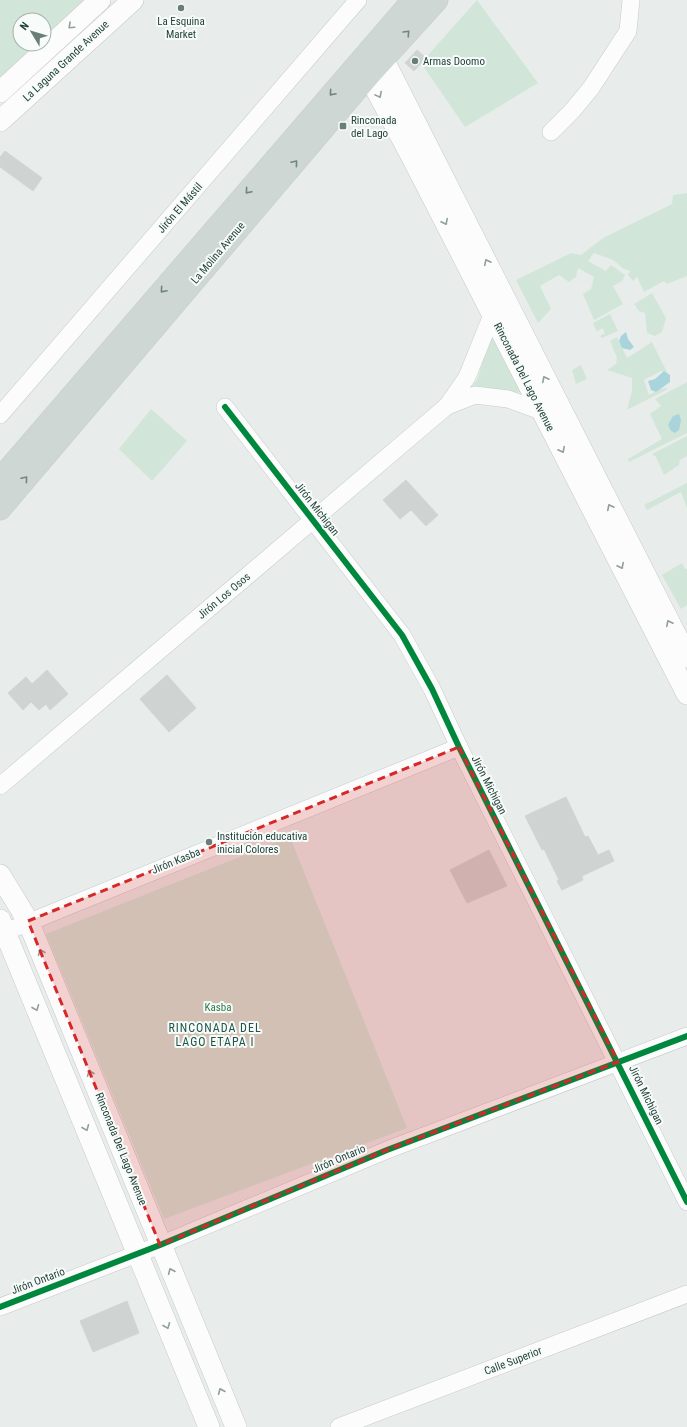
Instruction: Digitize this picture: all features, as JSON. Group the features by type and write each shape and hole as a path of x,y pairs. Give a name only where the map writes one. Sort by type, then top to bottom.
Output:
{"main road":[{"name":"La Molina Avenue","path":"0,509 160,320 379,51 413,0"},
{"name":"La Molina Avenue","path":"379,51 438,0"},
{"name":"La Molina Avenue","path":"0,478 78,388 365,68"},
{"path":"78,388 160,320"}],"street":[{"name":"La Laguna Grande Avenue","path":"0,92 100,0"},
{"name":"La Laguna Grande Avenue","path":"0,121 132,0"},
{"name":"Jirón El Mástil","path":"0,415 358,0"},
{"path":"551,132 572,111 591,88 628,31 631,0"},
{"name":"Rinconada Del Lago Avenue","path":"379,51 442,196 500,311 551,410 687,657"},
{"name":"Rinconada Del Lago Avenue","path":"365,68 442,196"},
{"name":"Jirón Los Osos","path":"0,786 447,406 467,377 500,311"},
{"name":"Jirón Los Osos","path":"447,406 475,396 482,396 508,399 551,410"},
{"name":"Jirón Michigan","path":"225,407 312,520 357,575 402,635 432,689 459,747 687,1202"},
{"name":"Rinconada Del Lago Avenue","path":"551,410 687,694"},
{"name":"Jirón Kasba","path":"2,926 28,921 459,747"},
{"name":"Rinconada Del Lago Avenue","path":"0,875 28,921 236,1427"},
{"path":"2,926 209,1427"},
{"name":"Jirón Ontario","path":"0,1307 160,1245 387,1150 687,1036"},
{"name":"Calle Superior","path":"339,1427 687,1294"}],"highlighted area":[{"path":"459,747 618,1062 387,1150 160,1245 28,921"}],"green space":[{"path":"0,0 90,0 52,35 52,12 12,12 12,52 33,52 0,82"},
{"path":"477,0 538,83 465,127 421,63"},
{"path":"687,193 687,276 667,284 664,281 644,292 637,277 633,281 628,275 630,271 624,269 613,260 594,253 588,261 606,271 611,265 625,275 622,281 613,286 623,304 594,320 583,294 591,289 594,277 578,268 576,277 569,282 559,275 540,286 551,309 538,323 516,280 571,253 581,255 603,238 672,204 673,195"},
{"path":"652,293 666,318 662,332 655,336 647,333 645,313 639,311 634,304"},
{"path":"610,314 618,331 602,338 600,336 605,333 602,328 597,332 593,323"},
{"path":"492,328 527,393 471,389 478,378"},
{"path":"617,337 627,358 652,342 667,372 661,371 644,380 649,395 660,389 668,388 666,390 627,410 632,391 632,378 607,370 616,364 617,358 610,341"},
{"path":"581,365 587,379 576,384 572,370"},
{"path":"687,382 687,433 629,462 628,459 662,439 650,414 661,406 655,399"},
{"path":"151,409 187,441 152,481 119,449"},
{"path":"687,436 687,456 680,460 679,465 664,475 656,457 652,454"},
{"path":"687,483 687,508 681,492 647,510 644,505"},
{"path":"682,563 685,569 687,569 687,605 681,609 662,575"},
{"name":"Kasba","path":"290,837 407,1128 164,1219 46,934"}],"water":[{"path":"626,332 628,339 634,347 630,350 622,348 619,341 621,336"},
{"path":"664,371 670,375 670,382 656,392 651,390 648,381 655,379"},
{"path":"679,414 681,420 679,430 675,433 671,431 668,425 673,416"}],"building":[{"name":"Armas Doomo","path":"417,50 426,58 414,71 405,63"},
{"path":"5,151 42,178 33,191 0,167 0,157"},
{"path":"406,480 438,515 426,526 411,510 400,519 383,500"},
{"path":"47,670 68,694 50,710 46,704 39,710 31,702 23,710 8,693 26,677 32,684"},
{"path":"167,675 196,708 169,732 140,699"},
{"path":"566,797 585,837 588,836 598,855 609,850 614,861 582,876 583,880 562,890 557,881 559,880 544,849 542,850 525,816"},
{"path":"489,850 507,886 467,903 450,870"},
{"path":"127,1301 139,1333 93,1352 80,1321"}],"cycle path":[{"path":"225,407 402,635 432,689 459,747 687,1202"},
{"path":"0,1307 160,1245 387,1150 687,1036"}],"place":[{"name":"La Esquina Market","path":"181,8"},
{"name":"Armas Doomo","path":"415,61"},
{"name":"Rinconada del Lago","path":"343,126"},
{"name":"Institución educativa inicial Colores","path":"209,842"}],"district":[{"name":"RINCONADA DEL LAGO ETAPA I","path":"215,1035"}]}
